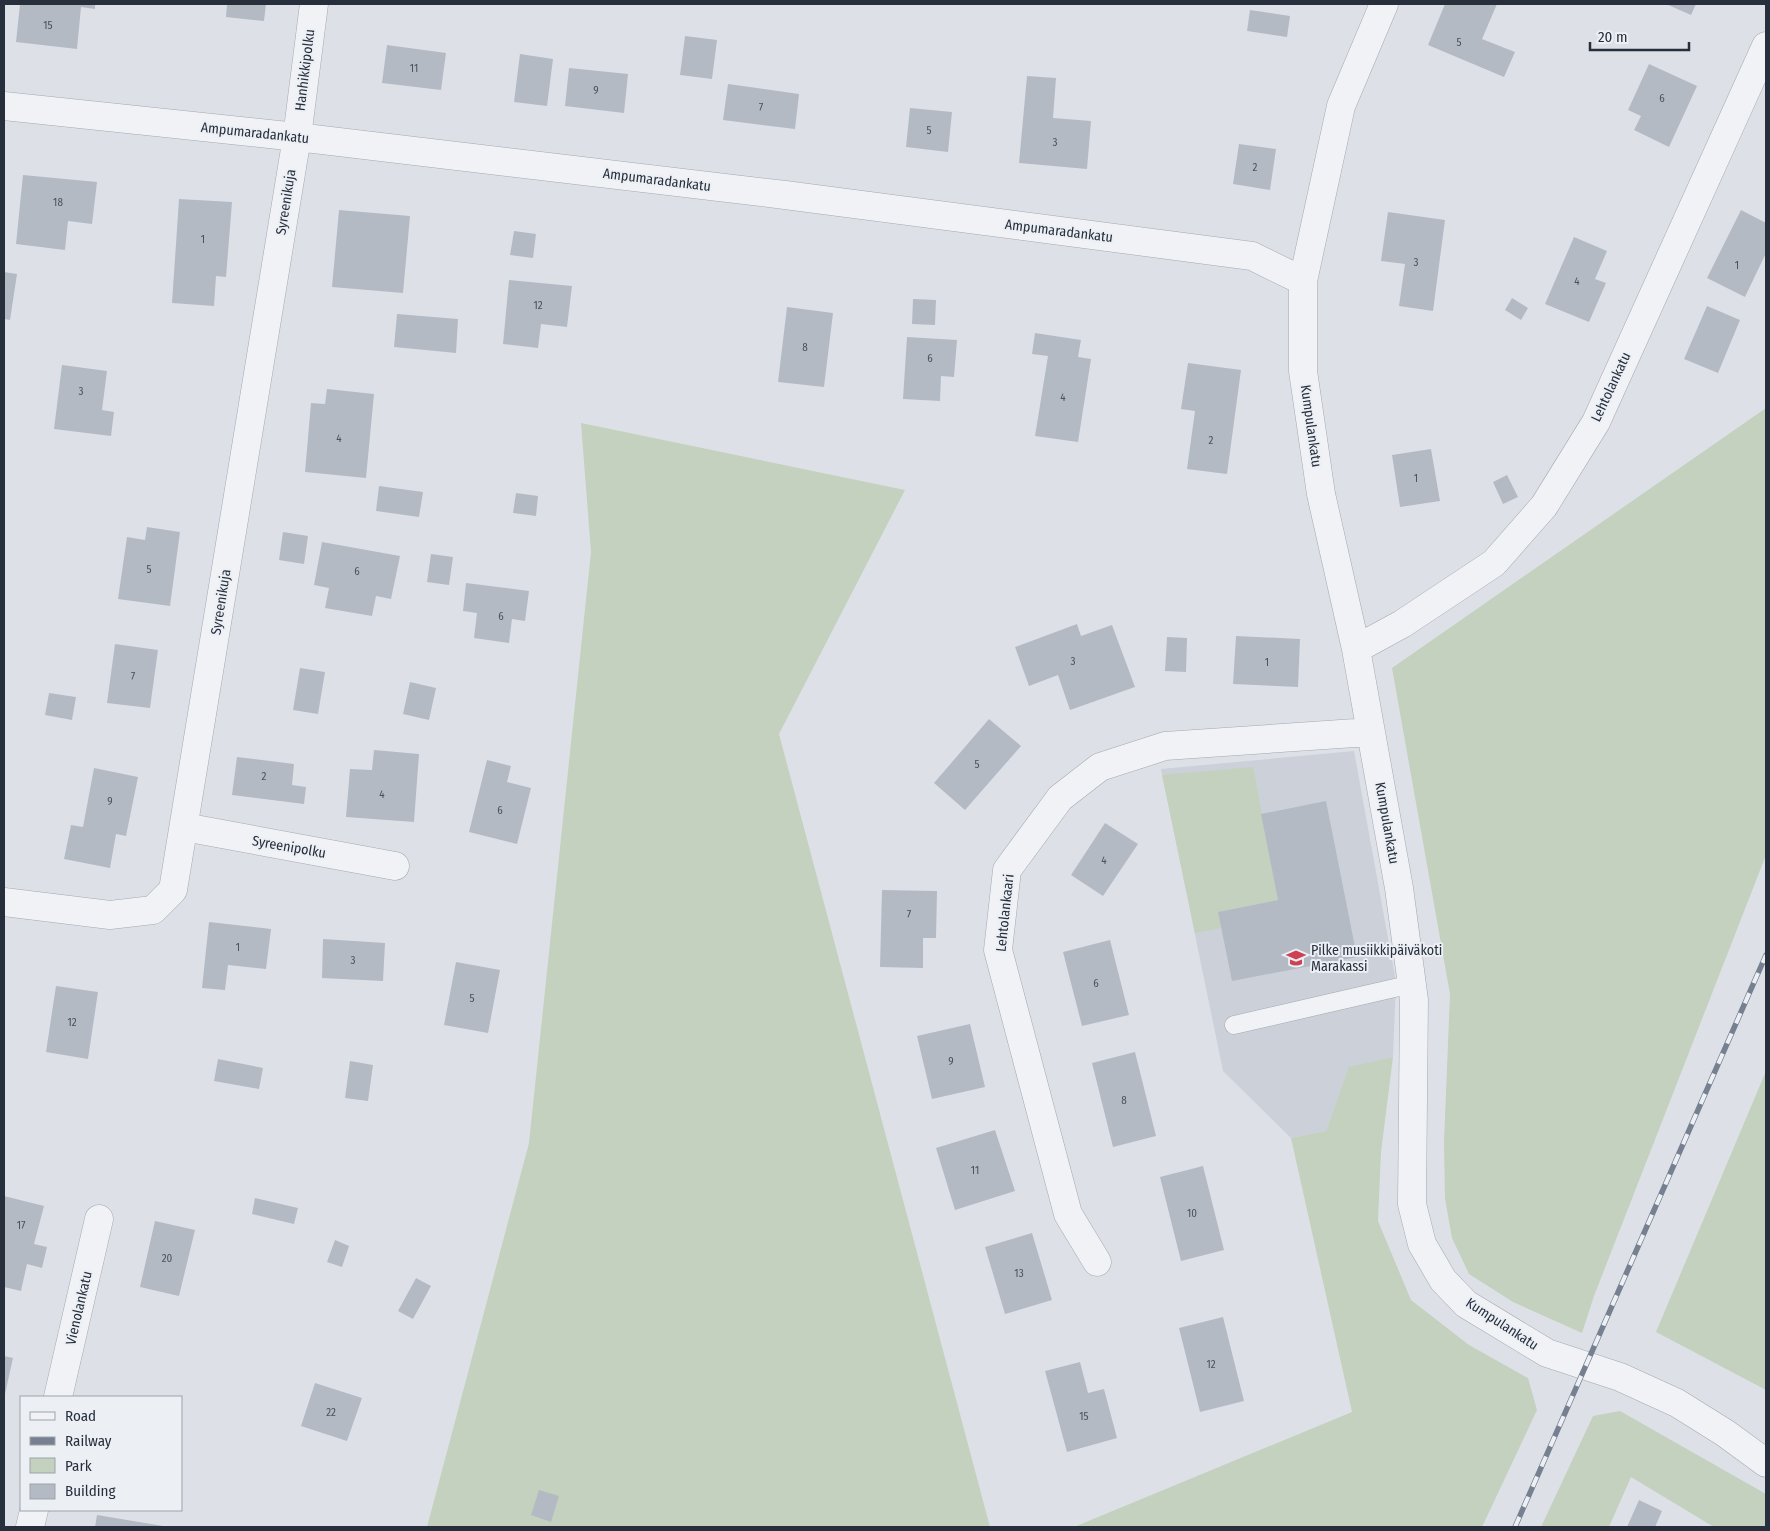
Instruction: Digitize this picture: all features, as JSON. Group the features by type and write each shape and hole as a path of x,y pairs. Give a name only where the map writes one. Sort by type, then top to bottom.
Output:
{"street":[{"name":"Hanhikkipolku","path":"297,137 314,4"},
{"name":"Kumpulankatu","path":"1384,4 1341,106 1304,281 1303,371 1321,494 1356,649 1399,888 1414,1000 1412,1204 1422,1244 1443,1280 1466,1304 1547,1353 1620,1378 1677,1403 1725,1433 1766,1462"},
{"name":"Lehtolankatu","path":"1356,649 1402,624 1494,563 1544,506 1596,422 1766,46"},
{"name":"Ampumaradankatu","path":"4,106 297,137 775,194 1252,256 1304,281"},
{"name":"Syreenikuja","path":"4,902 110,915 153,910 173,890 297,137"},
{"name":"Lehtolankaari","path":"1098,1262 1068,1214 998,950 1007,870 1060,798 1100,767 1165,746 1370,732"},
{"name":"Syreenipolku","path":"184,827 395,866"},
{"name":"Vienolankatu","path":"58,1396 99,1219"},
{"path":"30,1527 34,1511"}],"lane":[{"path":"1234,1025 1412,984"}],"shaded area":[{"name":"Pilke musiikkipäiväkoti Marakassi","path":"1354,751 1396,982 1393,1057 1349,1068 1326,1131 1291,1138 1223,1071 1161,769"}],"green space":[{"path":"1766,408 1766,855 1594,1296 1582,1333 1513,1302 1469,1274 1452,1238 1445,1199 1444,1142 1450,994 1392,668"},
{"path":"581,423 905,490 779,734 990,1527 427,1527 529,1143 591,552"},
{"path":"1253,767 1278,900 1218,912 1221,928 1195,933 1162,775"},
{"path":"1393,1057 1381,1152 1378,1221 1411,1300 1469,1345 1528,1378 1537,1410 1482,1527 1074,1527 1352,1412 1291,1138 1326,1131 1349,1067"},
{"path":"1766,1071 1766,1390 1656,1332"},
{"path":"1620,1411 1766,1494 1766,1527 1714,1527 1631,1477 1609,1527 1541,1527 1593,1416"}],"building":[{"path":"20,4 95,4 95,9 81,7 77,49 16,42"},
{"path":"227,4 266,4 264,21 226,17"},
{"path":"1445,4 1497,4 1482,39 1515,52 1504,77 1428,45"},
{"path":"1666,4 1696,4 1691,15"},
{"path":"1250,10 1290,16 1287,37 1247,31"},
{"path":"685,36 717,40 712,79 680,75"},
{"path":"387,45 446,53 441,90 382,83"},
{"path":"520,54 553,59 547,106 514,102"},
{"path":"1649,64 1697,86 1669,147 1634,130 1641,116 1628,110"},
{"path":"569,68 628,74 624,113 565,106"},
{"path":"1027,76 1056,78 1053,118 1091,121 1087,169 1019,163"},
{"path":"728,84 799,94 795,129 723,120"},
{"path":"910,108 952,112 948,152 906,147"},
{"path":"1239,144 1276,149 1270,190 1233,184"},
{"path":"23,175 97,182 92,224 68,221 65,250 16,244"},
{"path":"179,199 232,202 226,277 216,276 214,306 172,303"},
{"path":"339,210 410,216 403,293 332,287"},
{"path":"1741,210 1766,223 1766,253 1745,297 1707,278"},
{"path":"1388,212 1445,220 1433,311 1399,306 1405,264 1381,261"},
{"path":"514,231 536,234 533,258 510,255"},
{"path":"1574,237 1607,251 1595,279 1606,283 1589,322 1545,304"},
{"path":"4,272 17,274 10,320 4,319"},
{"path":"509,280 572,286 567,327 541,324 538,348 503,344"},
{"path":"1512,298 1528,308 1521,320 1505,310"},
{"path":"913,299 936,300 935,325 912,324"},
{"path":"1707,306 1740,320 1718,373 1684,359"},
{"path":"787,307 833,313 824,387 778,382"},
{"path":"397,314 458,319 456,353 394,347"},
{"path":"1035,333 1081,340 1078,357 1091,359 1078,442 1035,436 1048,356 1032,354"},
{"path":"907,337 957,340 954,377 941,376 940,401 903,399"},
{"path":"1188,363 1241,370 1227,474 1187,469 1195,411 1181,409"},
{"path":"62,365 107,371 102,410 114,412 111,436 54,429"},
{"path":"327,389 374,394 366,478 305,472 311,403 325,404"},
{"path":"1431,449 1440,501 1400,507 1392,455"},
{"path":"1507,475 1518,497 1503,504 1493,482"},
{"path":"379,486 423,492 419,517 376,511"},
{"path":"516,493 538,496 536,516 513,513"},
{"path":"147,527 180,532 170,606 118,599 127,537 145,540"},
{"path":"283,532 308,536 304,564 279,560"},
{"path":"322,542 400,556 391,599 376,596 372,616 325,608 329,588 314,585"},
{"path":"431,554 453,557 449,585 427,582"},
{"path":"466,583 529,591 525,621 512,619 509,643 474,638 477,613 463,611"},
{"path":"1077,624 1081,636 1112,625 1135,687 1070,710 1058,675 1029,686 1015,647"},
{"path":"1236,636 1300,639 1298,687 1233,684"},
{"path":"1167,637 1187,638 1186,672 1165,671"},
{"path":"115,644 158,650 150,708 107,703"},
{"path":"300,668 325,672 318,714 293,710"},
{"path":"410,682 436,688 429,720 403,714"},
{"path":"49,693 76,697 72,720 45,715"},
{"path":"989,719 1021,746 965,810 934,783"},
{"path":"374,750 419,754 414,822 346,817 350,769 372,770"},
{"path":"237,757 294,764 292,785 306,787 304,804 232,795"},
{"path":"487,760 511,766 507,782 531,788 517,844 469,832"},
{"path":"94,768 138,777 126,836 116,834 110,868 64,859 71,825 83,827"},
{"path":"1326,801 1357,957 1232,981 1218,912 1278,900 1261,814"},
{"path":"1105,823 1138,844 1103,896 1071,875"},
{"path":"882,890 937,891 936,938 923,938 923,968 880,967"},
{"path":"209,922 271,929 266,969 228,965 225,990 202,988"},
{"path":"323,939 385,943 383,981 322,978"},
{"path":"1110,940 1129,1015 1082,1026 1063,952"},
{"path":"456,962 500,970 488,1033 444,1025"},
{"path":"56,986 98,992 88,1059 46,1052"},
{"path":"970,1024 985,1087 932,1099 917,1036"},
{"path":"1135,1052 1156,1136 1113,1147 1092,1063"},
{"path":"218,1059 263,1068 259,1089 214,1081"},
{"path":"350,1061 373,1065 368,1101 345,1098"},
{"path":"995,1130 1015,1191 955,1210 936,1148"},
{"path":"1203,1166 1224,1250 1181,1261 1160,1177"},
{"path":"4,1196 44,1206 34,1244 47,1247 42,1268 27,1264 21,1291 4,1287"},
{"path":"255,1198 298,1208 294,1224 252,1214"},
{"path":"155,1221 195,1230 179,1296 140,1287"},
{"path":"1032,1233 1052,1300 1005,1314 985,1247"},
{"path":"335,1240 349,1246 342,1267 327,1262"},
{"path":"416,1278 431,1286 413,1319 398,1311"},
{"path":"1223,1317 1244,1401 1200,1412 1179,1328"},
{"path":"4,1356 13,1358 5,1394 4,1394"},
{"path":"1080,1362 1088,1393 1104,1389 1117,1438 1067,1452 1045,1371"},
{"path":"315,1383 362,1398 347,1441 301,1426"},
{"path":"539,1490 559,1496 551,1522 531,1515"},
{"path":"1639,1500 1662,1511 1655,1527 1627,1527"},
{"path":"97,1515 163,1526 163,1527 95,1527"}],"railway":[{"path":"1515,1527 1766,955"}],"place":[{"name":"Pilke musiikkipäiväkoti Marakassi","path":"1296,958"}]}
